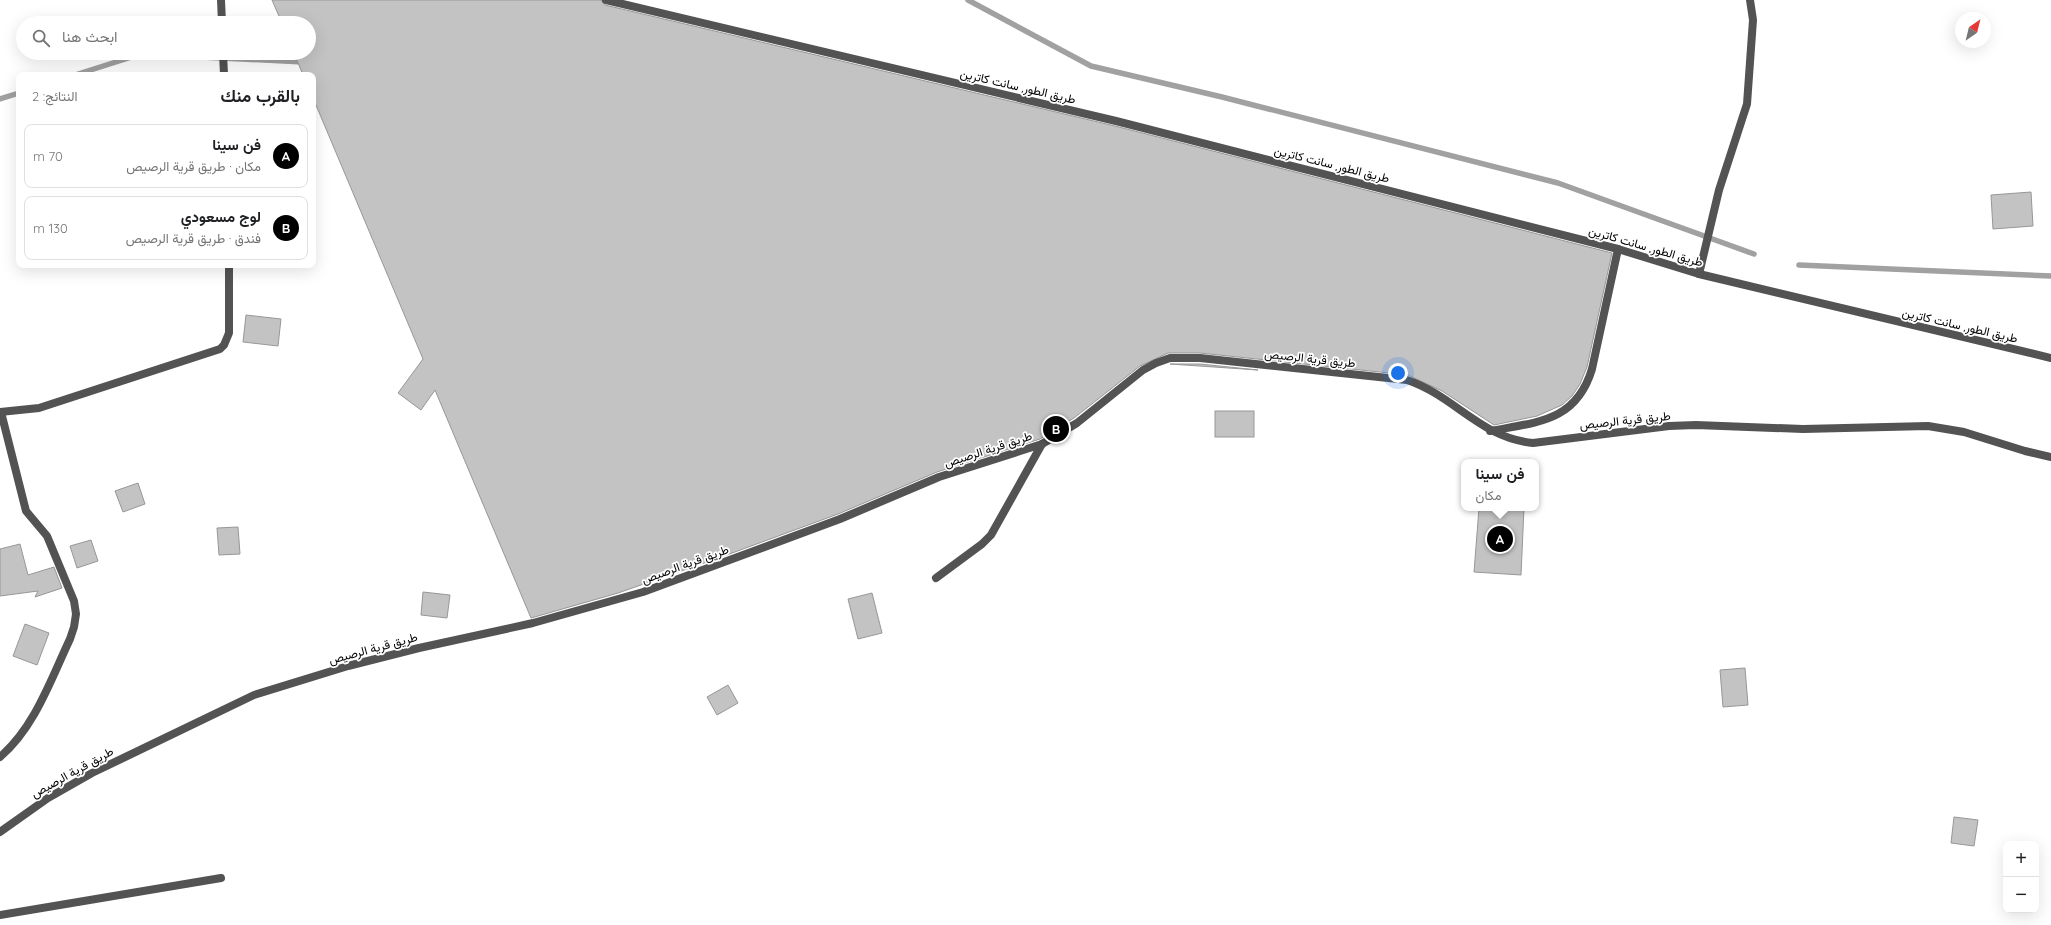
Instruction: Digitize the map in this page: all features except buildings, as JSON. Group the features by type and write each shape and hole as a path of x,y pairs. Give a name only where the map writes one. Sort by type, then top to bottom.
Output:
{"street":[{"path":"221,0 222,16"},
{"name":"طريق الطور, سانت كاترين","path":"606,0 1116,121 1618,249 1699,274 2051,358"},
{"path":"1699,274 1719,190 1747,104 1753,20 1750,0"},
{"path":"223,60 224,72"},
{"path":"1490,430 1546,420 1571,406 1581,395 1588,383 1592,369 1618,249"},
{"path":"0,757 16,741 32,718 70,639 76,614 74,601 47,536 26,511 0,412 39,408 220,349 224,345 229,333 229,268"},
{"name":"طريق قرية الرصيص","path":"0,832 27,812 69,785 254,695 348,666 419,648 533,623 643,592 840,519 939,477 1042,444 1077,423 1143,370 1170,358 1185,356 1407,380 1429,390 1490,430 1504,437 1533,443 1669,426 1696,425 1803,429 1928,426 1964,432 2025,451 2051,457"},
{"path":"936,578 982,544 991,535 1042,444"},
{"path":"0,915 221,878"}],"waterway":[{"path":"968,0 1091,66 1222,97 1558,183 1754,254"},
{"path":"84,72 122,60"},
{"path":"263,60 304,62"},
{"path":"0,99 16,94"},
{"path":"1799,265 2051,276"}],"place":[{"name":"لوج مسعودي","path":"1056,429"},
{"name":"فن سينا","path":"1500,539"}]}
